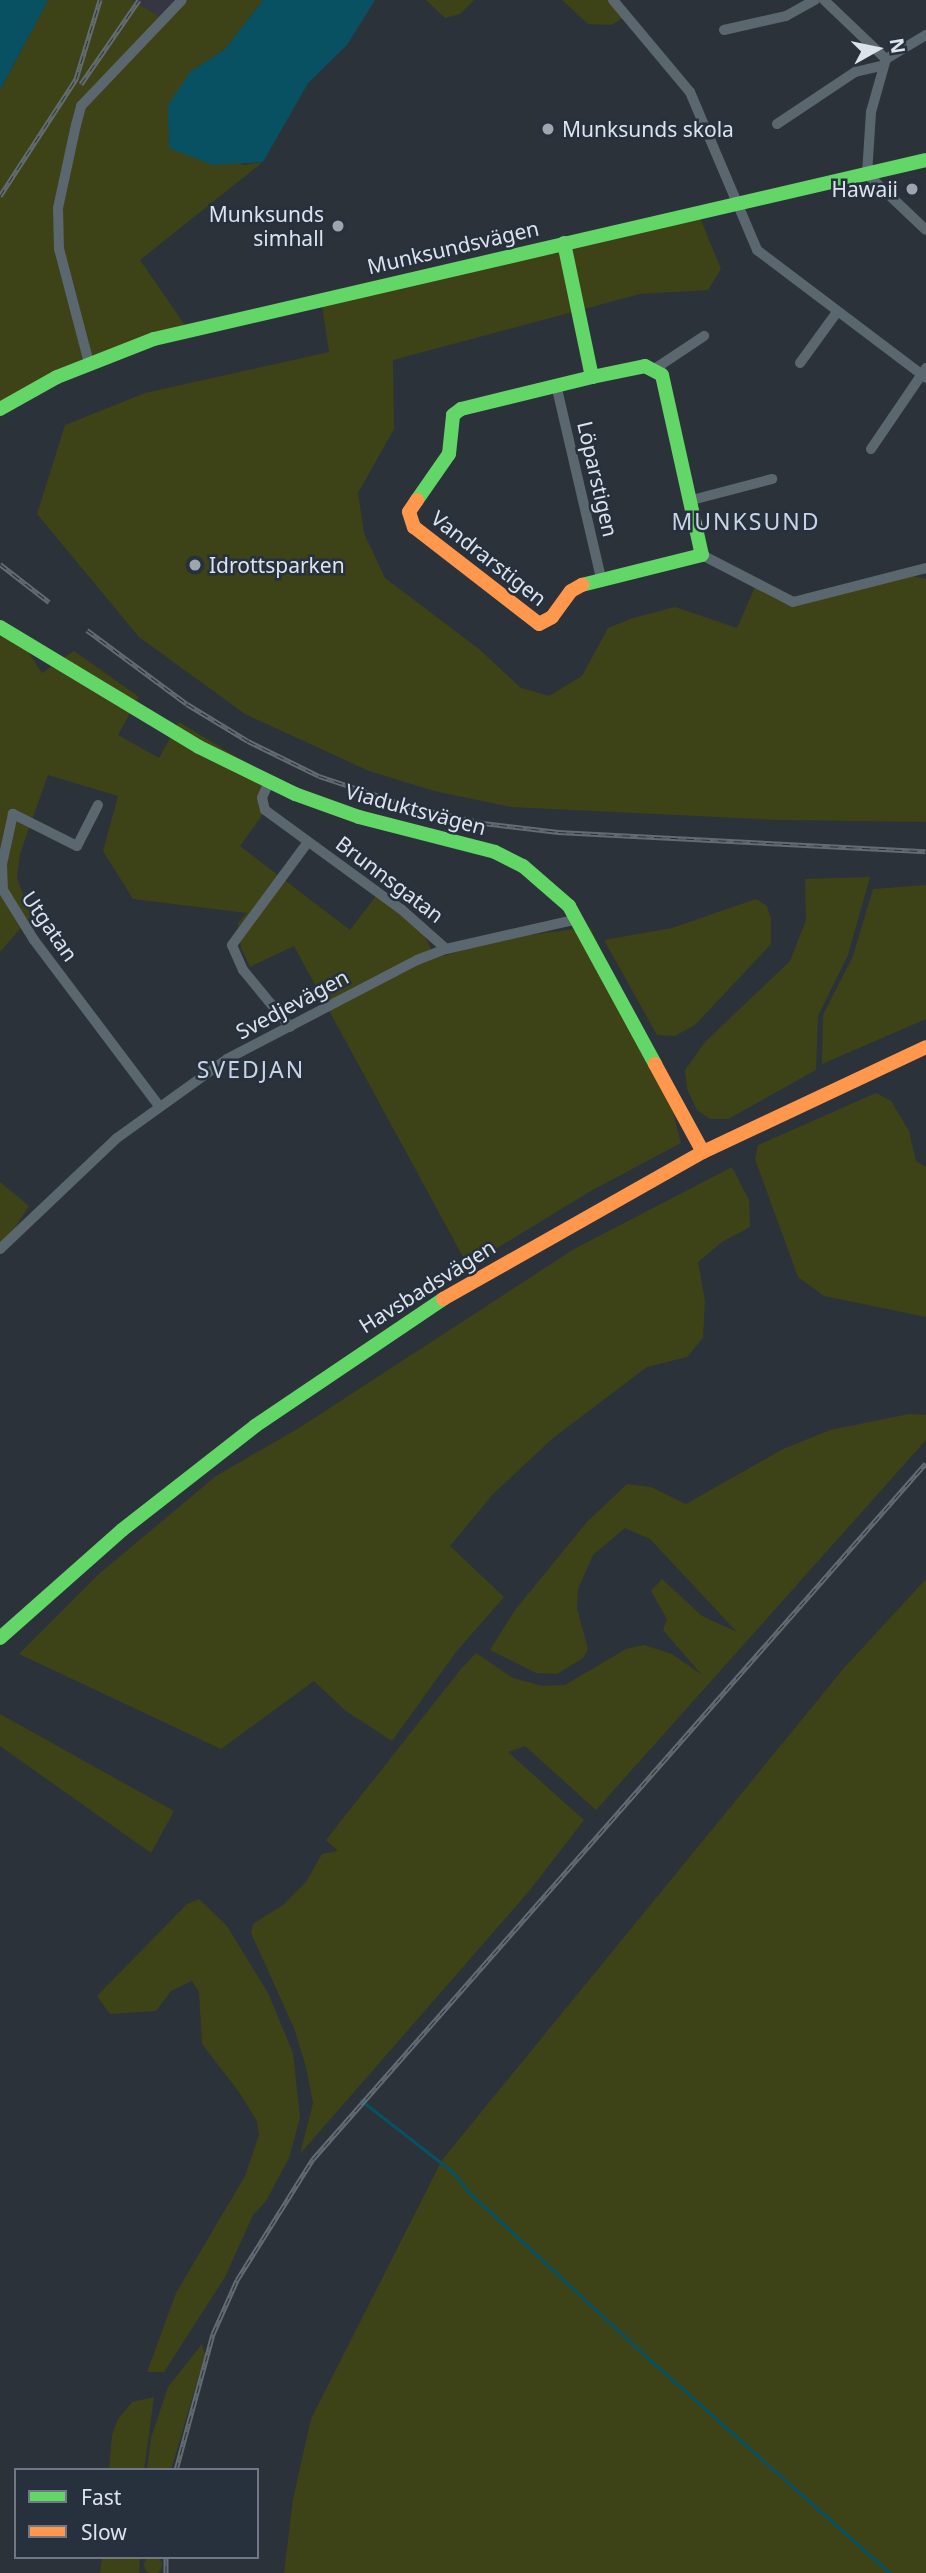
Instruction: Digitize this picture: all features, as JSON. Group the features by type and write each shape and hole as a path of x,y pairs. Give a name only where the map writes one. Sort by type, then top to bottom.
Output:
{"street":[{"path":"89,363 59,249 58,208 81,106 181,0"},
{"path":"613,0 690,92 739,204 752,241 763,257 924,373 871,449"},
{"path":"724,30 779,18 815,0"},
{"path":"824,0 883,62"},
{"path":"777,124 855,72 883,62 926,36"},
{"path":"883,62 868,134 867,174 926,230"},
{"name":"Munksundsvägen","path":"0,409 89,363 216,323 926,160"},
{"path":"564,243 592,377"},
{"path":"800,363 837,312"},
{"name":"Vandrarstigen","path":"702,555 690,562 601,578 572,591 552,617 539,624 408,519 412,506 449,454 453,415 461,409 557,389 592,377 656,368 704,336"},
{"path":"656,368 662,375 692,500 702,555 790,601 926,568"},
{"name":"Löparstigen","path":"557,389 601,578"},
{"path":"692,500 772,480"},
{"name":"Viaduktsvägen","path":"0,627 200,747 269,782 359,817 495,852 547,884 578,919 703,1152"},
{"name":"Brunnsgatan","path":"269,782 262,798 265,810 401,909 446,949"},
{"name":"Utgatan","path":"98,805 77,846 13,814 2,864 3,890 8,905 159,1106"},
{"name":"Brunnsgatan","path":"290,1027 243,970 234,955 234,940 309,842"},
{"name":"Svedjevägen","path":"0,1249 117,1138 227,1059 446,949 578,919"},
{"name":"Havsbadsvägen","path":"0,1638 122,1530 315,1383 530,1246 703,1152 926,1048"}],"shaded area":[{"path":"131,0 174,0 162,18"}],"green space":[{"path":"48,0 131,0 166,20 184,0 263,0 225,49 190,72 242,165 263,162 140,260 187,328 84,358 0,405 0,90"},
{"path":"426,0 474,0 460,14 445,18"},
{"path":"562,0 613,0 627,16 611,25 588,24"},
{"path":"696,208 721,269 708,290 640,294 393,360 394,429 358,493 364,533 385,578 479,649 521,688 549,696 582,676 608,628 633,618 675,607 737,628 755,587 771,594 814,598 912,576 926,579 926,822 778,820 511,807 434,791 369,771 245,714 139,637 37,514 65,425 145,393 329,352 322,306"},
{"path":"0,631 22,643 42,673 74,651 139,697 118,735 159,758 179,722 266,775 268,807 240,846 350,930 379,892 423,933 436,958 501,939 590,927 668,1093 681,1143 589,1192 468,1266 294,946 250,967 241,948 238,923 247,913 133,899 103,851 118,796 48,775 20,854 17,878 31,916 0,952"},
{"path":"870,877 848,955 818,1016 816,1070 728,1119 710,1119 697,1110 687,1089 685,1070 705,1042 790,961 806,920 805,879"},
{"path":"926,885 926,1019 822,1064 823,1015 853,956 873,889"},
{"path":"756,899 767,906 771,919 771,944 695,1025 675,1036 657,1035 604,940 672,928"},
{"path":"876,1093 891,1101 909,1131 916,1161 926,1167 926,1317 824,1296 798,1277 755,1159 758,1145"},
{"path":"732,1167 749,1200 750,1227 722,1242 698,1262 705,1301 703,1338 687,1357 647,1367 553,1438 493,1494 450,1546 504,1597 456,1652 392,1741 346,1711 314,1681 221,1749 19,1654 100,1573 216,1476 299,1428 574,1249"},
{"path":"0,1182 29,1206 0,1251"},
{"path":"909,1414 926,1415 926,1440 596,1810 525,1746 508,1752 584,1820 530,1890 300,2154 313,2103 306,2067 294,2028 251,1933 253,1924 283,1905 306,1882 322,1854 338,1851 326,1840 461,1669 476,1653 513,1678 542,1686 565,1685 626,1649 644,1645 672,1654 702,1675 663,1630 667,1619 651,1591 662,1579 702,1616 737,1632 650,1539 625,1528 593,1555 578,1589 577,1608 588,1649 583,1658 557,1674 536,1673 490,1650 515,1610 587,1522 627,1484 651,1487 686,1504 783,1449 830,1430"},
{"path":"926,1579 926,2573 284,2573 293,2499 311,2419 442,2160 844,1668"},
{"path":"0,1714 174,1811 151,1853 0,1746"},
{"path":"199,1899 227,1926 268,1993 293,2053 300,2118 289,2158 266,2201 253,2215 225,2277 164,2372 147,2372 176,2293 245,2176 259,2135 257,2121 239,2092 202,2044 199,1992 192,1981 171,1991 156,2011 110,2014 97,1996 187,1904"},
{"path":"202,2344 205,2355 172,2468 147,2468 151,2438 168,2387"},
{"path":"154,2397 144,2468 109,2468 112,2435 118,2419 132,2402"},
{"path":"102,2559 140,2559 139,2573 100,2573"},
{"path":"147,2559 159,2559 159,2571 153,2574 147,2571 144,2565"}],"water":[{"path":"0,0 48,0 0,90"},
{"path":"263,0 375,0 347,45 308,83 263,162 213,165 169,148 168,105 190,72 225,49"}],"waterway":[{"path":"361,2100 453,2172 470,2193 656,2365 890,2573"}],"railway":[{"path":"0,196 76,79 100,0"},
{"path":"81,84 139,0"},
{"path":"0,564 49,602"},
{"path":"87,630 187,704 248,741 319,776 412,807 483,823 558,832 926,851"},
{"path":"177,2468 213,2334 237,2280 313,2159 926,1463"},
{"path":"166,2559 166,2573"}],"traffic: fast":[{"path":"0,409 57,377 154,339 926,160"},
{"path":"564,243 592,377 645,366 662,375 702,555 582,585"},
{"path":"417,500 449,454 453,415 461,409 592,377"},
{"path":"0,627 199,747 295,794 359,817 495,852 523,866 569,906 655,1064"},
{"path":"0,1638 122,1530 255,1426 443,1299"}],"traffic: slow":[{"path":"417,500 409,512 414,527 539,624 552,617 571,591 582,585"},
{"path":"443,1299 703,1152 926,1047"},
{"path":"655,1064 703,1152"}],"place":[{"name":"Munksunds skola","path":"548,129"},
{"name":"Hawaii","path":"912,189"},
{"name":"Munksunds simhall","path":"338,226"},
{"name":"Idrottsparken","path":"195,565"}],"district":[{"name":"MUNKSUND","path":"746,521"},
{"name":"SVEDJAN","path":"251,1069"}]}
